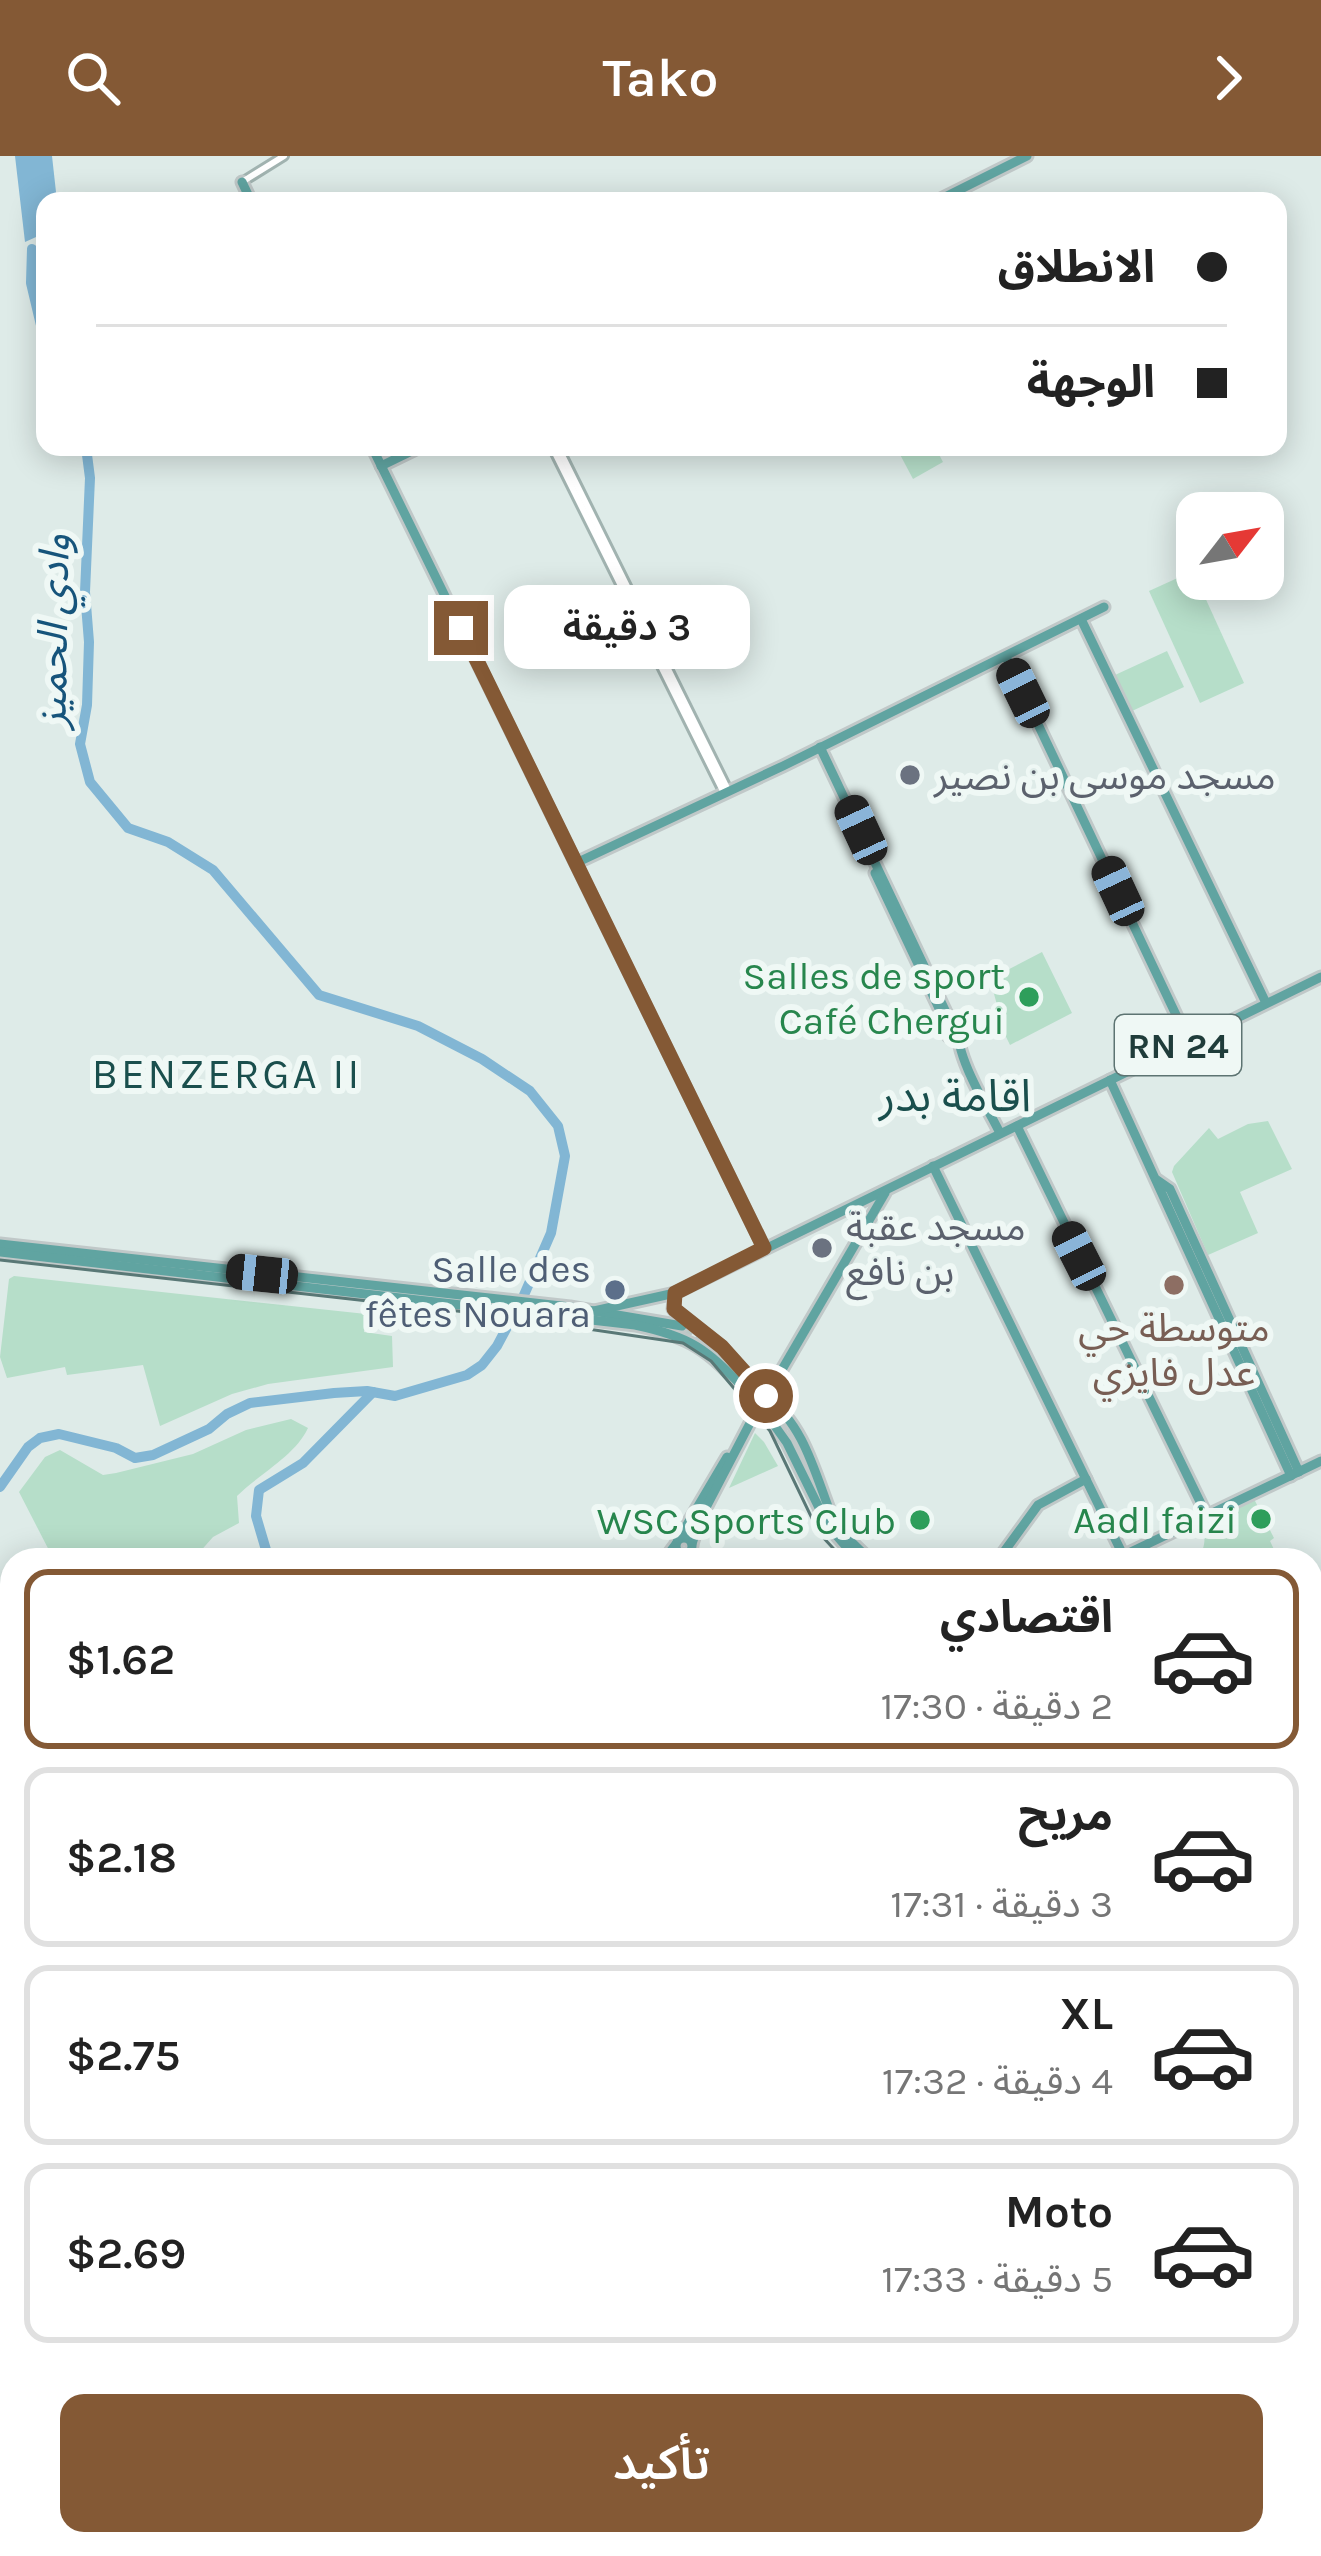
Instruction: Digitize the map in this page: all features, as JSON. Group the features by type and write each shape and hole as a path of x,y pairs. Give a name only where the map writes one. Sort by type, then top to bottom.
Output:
{"main road":[{"path":"955,192 1027,156"},
{"path":"242,182 247,192"},
{"path":"376,456 764,1248"},
{"path":"381,466 402,456"},
{"path":"576,863 1104,607"},
{"path":"1082,619 1266,1004"},
{"path":"1006,657 1188,1040"},
{"path":"818,748 921,952 998,1134"},
{"name":"RN 24","path":"594,1316 675,1293 1321,977"},
{"path":"1109,1080 1157,1180 1170,1189 1295,1474"},
{"path":"1017,1126 1207,1516"},
{"path":"933,1166 1086,1479 1115,1548"},
{"path":"689,1548 738,1443 887,1188"},
{"path":"866,1222 876,1194"},
{"path":"856,1202 868,1204 870,1210"},
{"name":"RN 24","path":"0,1248 594,1316 687,1338 742,1385 766,1395"},
{"path":"675,1293 674,1309 766,1395 800,1439 834,1530 856,1548"},
{"path":"594,1316 683,1328"},
{"name":"RN 24","path":"594,1316 662,1317 698,1328"},
{"path":"1140,1548 1321,1461"},
{"path":"673,1548 727,1464"},
{"path":"1007,1548 1038,1505 1086,1479"},
{"path":"826,1517 848,1548"},
{"path":"677,1542 685,1538 686,1548"}],"street":[{"path":"242,182 284,156"},
{"path":"559,456 726,793"}],"green space":[{"path":"901,456 940,456 943,462 913,479"},
{"path":"1176,579 1176,600 1206,600 1244,683 1200,703 1149,591"},
{"path":"1167,651 1184,687 1132,711 1115,675"},
{"name":"Salles de sport Café Chergui","path":"1042,952 1072,1013 1010,1045 993,1010 997,1005 990,979"},
{"path":"1268,1121 1292,1169 1240,1192 1258,1233 1208,1255 1172,1172 1174,1166 1209,1128 1218,1139 1248,1124"},
{"path":"9,1279 366,1314 364,1332 392,1336 393,1367 268,1384 232,1394 160,1426 143,1365 67,1375 65,1367 7,1378 0,1357"},
{"path":"291,1419 308,1428 286,1456 237,1496 239,1523 203,1548 48,1548 19,1492 45,1457 60,1450 103,1475 193,1454 246,1430"},
{"path":"755,1433 778,1466 729,1488"},
{"path":"1254,1499 1274,1538 1270,1541 1273,1548 1203,1548 1202,1521"}],"water":[{"path":"15,156 52,156 56,192 36,192 36,237 25,242"}],"waterway":[{"name":"وادي الحميز","path":"32,249 36,304"},
{"name":"وادي الحميز","path":"0,1487 28,1447 40,1438 59,1434 116,1448 135,1458 153,1455 209,1429 250,1403 367,1391 395,1396 467,1375 497,1346 524,1295 551,1233 565,1156 558,1126 530,1091 418,1026 319,995 213,870 168,842 128,828 90,782 80,744 89,642 87,456"},
{"name":"وادي الحميز","path":"265,1548 256,1516 259,1490 303,1463 373,1392"}],"tunnel":[{"path":"684,1330 722,1356 755,1394"},
{"path":"766,1401 793,1437 827,1512"}],"tram line":[{"path":"0,1260 493,1315 683,1343 711,1361 770,1431 819,1533 833,1548"}],"place":[{"name":"مسجد موسى بن نصير","path":"910,775"},
{"name":"Salles de sport Café Chergui","path":"1029,997"},
{"name":"مسجد عقبة بن نافع","path":"822,1248"},
{"name":"متوسطة حي عدل فايزي","path":"1174,1285"},
{"name":"Salle des fêtes Nouara","path":"615,1290"},
{"name":"Aadl faizi","path":"1261,1519"},
{"name":"WSC Sports Club","path":"920,1520"}],"district":[{"name":"BENZERGA II","path":"227,1073"},
{"name":"اقامة بدر","path":"955,1095"}],"route":[{"path":"461,628 764,1248 675,1293 674,1309 722,1347 766,1396"}]}
